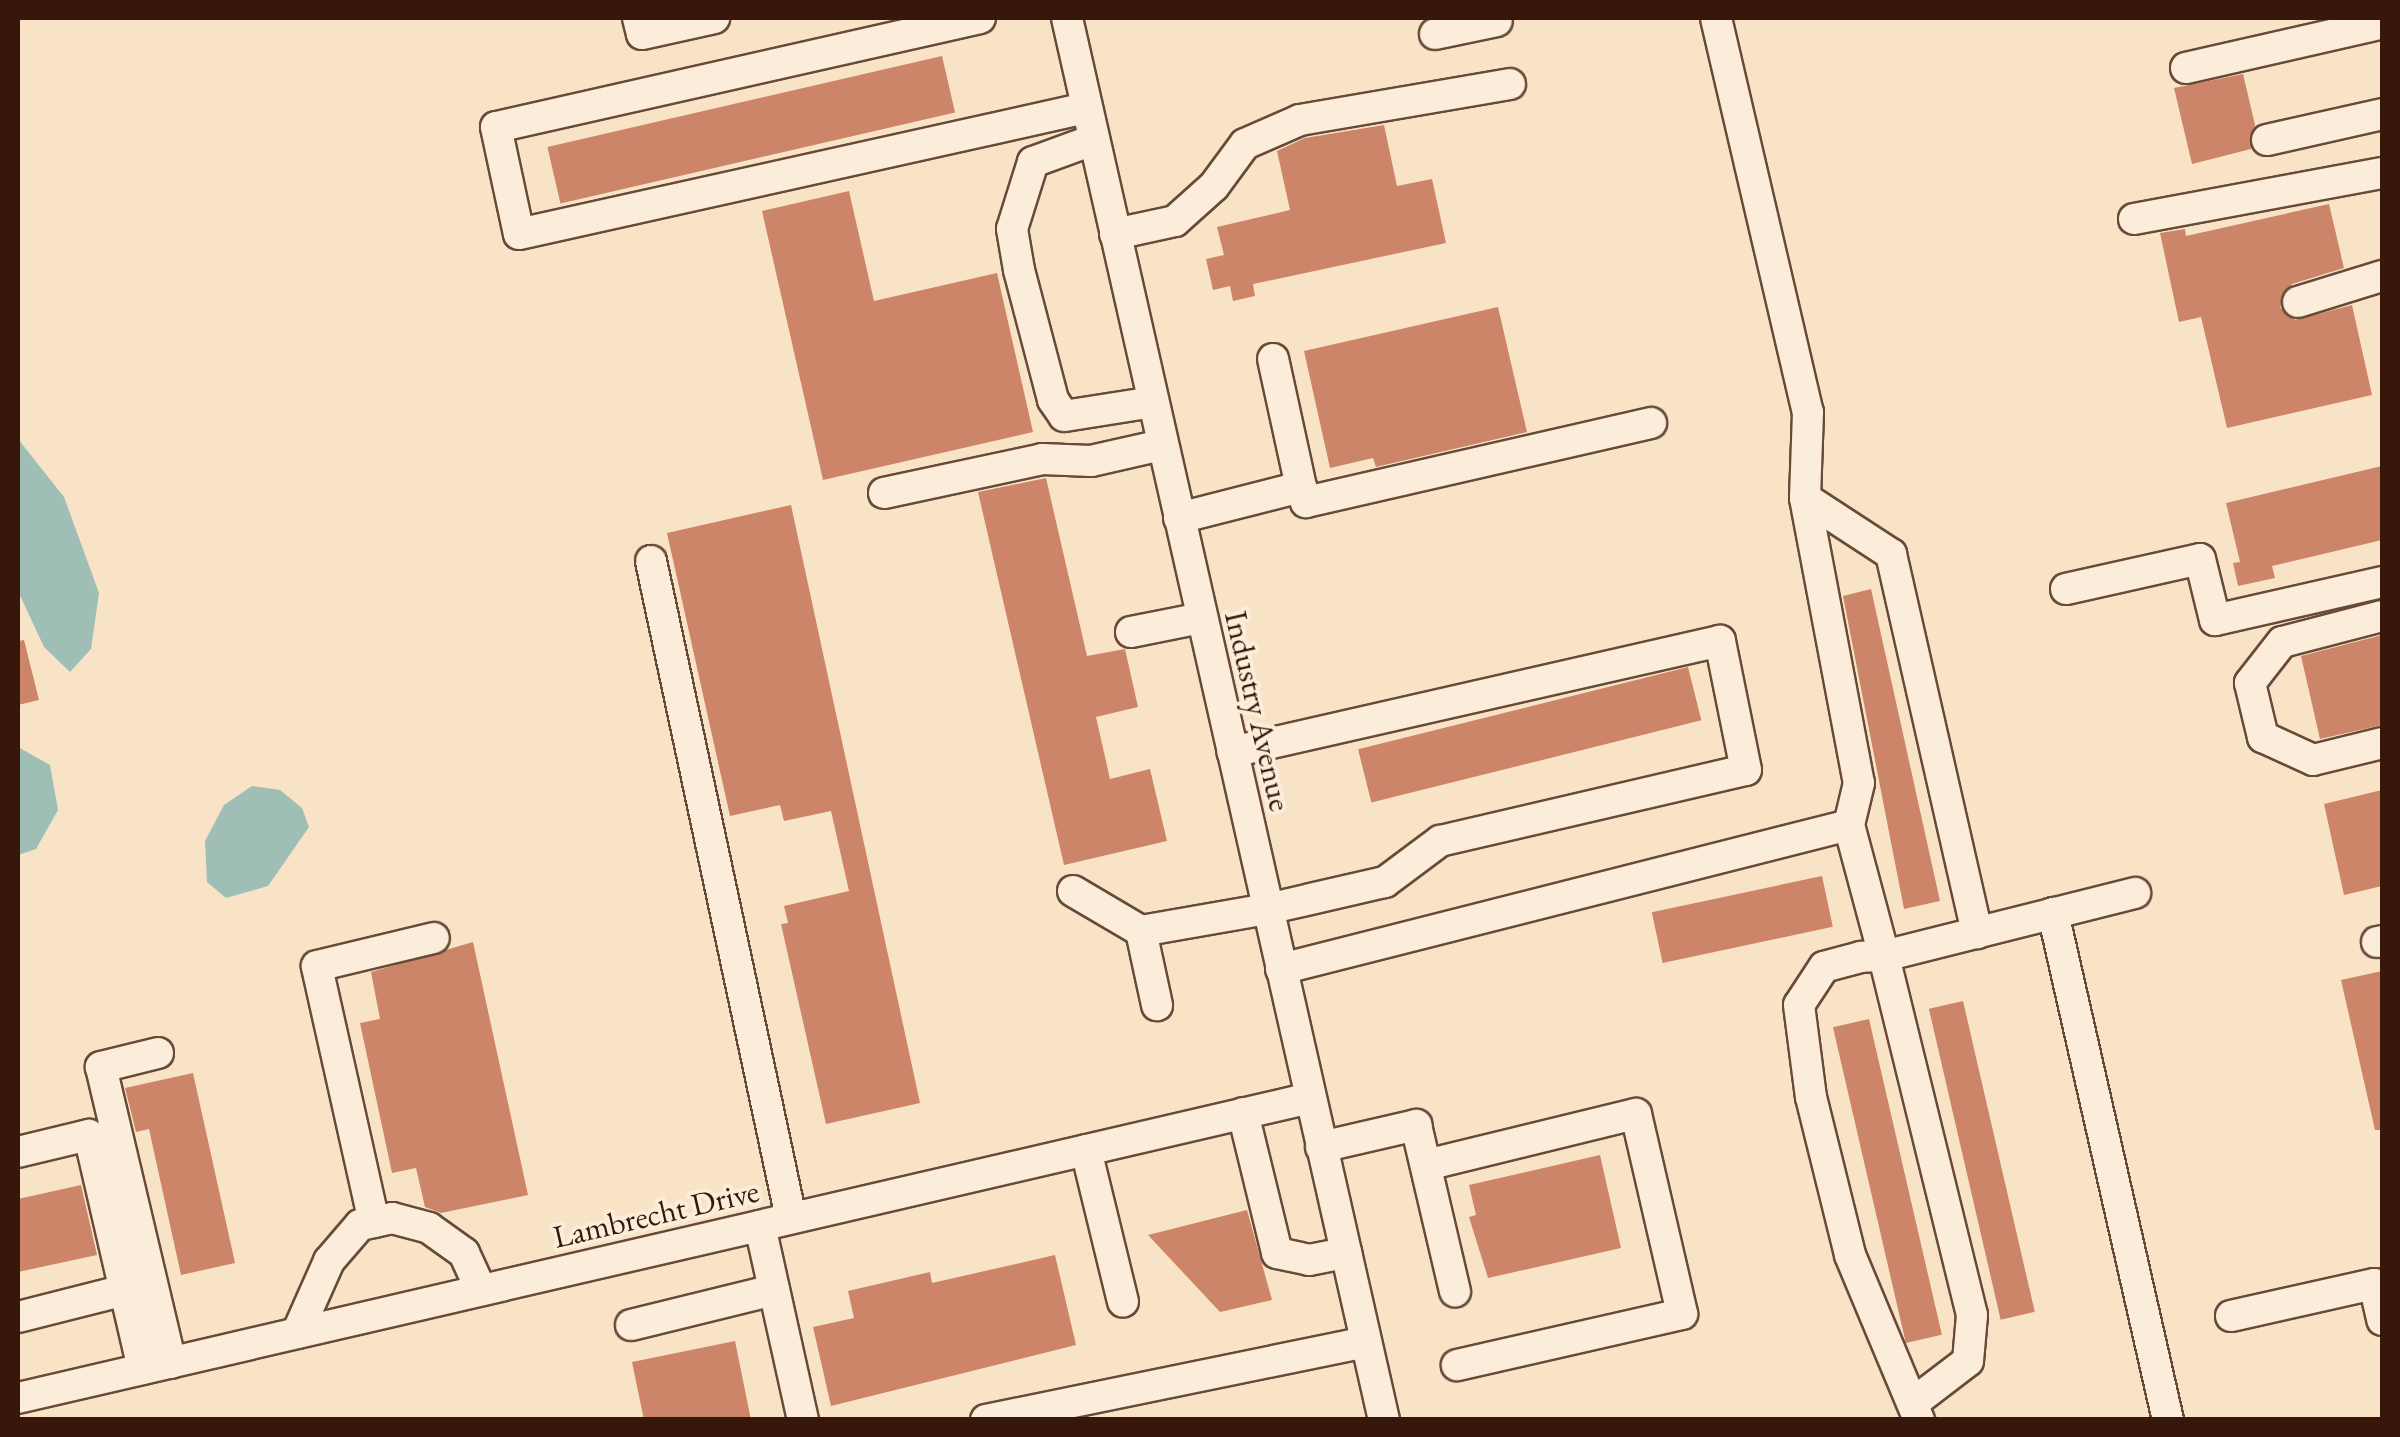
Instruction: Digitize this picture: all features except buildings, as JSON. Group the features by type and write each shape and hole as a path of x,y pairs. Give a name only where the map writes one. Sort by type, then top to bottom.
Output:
{"street":[{"path":"638,18 642,34 714,18"},
{"path":"980,18 496,127 519,234 1086,108"},
{"name":"Industry Avenue","path":"1067,18 1384,1420"},
{"path":"1716,18 1808,412 1805,498 1859,783 1848,825 1884,956 1972,1315 1968,1361 1916,1411 1850,1256 1811,1097 1799,1005 1824,967 1884,956 2134,892"},
{"path":"1434,34 1497,21"},
{"path":"2186,68 2380,26"},
{"path":"1115,234 1174,221 1214,186 1245,144 1300,120 1510,84"},
{"path":"2267,140 2382,114"},
{"path":"1093,140 1033,162 1012,229 1053,400 1064,416 1153,402"},
{"path":"2134,219 2382,173"},
{"path":"2298,302 2382,276"},
{"path":"1273,359 1306,502 1650,423"},
{"path":"884,493 1042,459 1091,461 1162,445"},
{"path":"1179,518 1302,488"},
{"path":"1805,498 1892,554 1977,932"},
{"path":"2066,589 2200,559 2214,620 2382,582"},
{"path":"651,560 791,1218"},
{"path":"2382,616 2282,642 2250,683 2263,737 2312,760 2382,743"},
{"path":"1131,632 1201,618"},
{"path":"1073,891 1141,930 1267,909 1385,882 1440,841 1746,770 1720,641 1232,752"},
{"path":"1281,969 1848,825"},
{"path":"2054,913 2168,1420"},
{"path":"1141,930 1156,1005"},
{"path":"374,1222 317,966 434,938"},
{"path":"157,1366 102,1067 158,1053"},
{"name":"Lambrecht Drive","path":"18,1398 1310,1098"},
{"path":"1243,1114 1277,1253 1309,1260 1346,1253"},
{"path":"1426,1165 1636,1114 1682,1314 1457,1366"},
{"path":"1321,1147 1416,1125 1455,1292"},
{"path":"18,1152 88,1135 125,1290 157,1366"},
{"path":"1086,1150 1122,1302"},
{"path":"298,1333 329,1261 360,1225 392,1218 429,1228 464,1253 481,1290"},
{"path":"760,1226 804,1420"},
{"path":"2231,1316 2374,1284 2382,1320"},
{"path":"18,1317 125,1290"},
{"path":"630,1325 774,1290"},
{"path":"986,1420 1366,1342"}],"water":[{"path":"18,439 64,497 99,593 91,649 70,672 44,647 18,591"},
{"path":"18,747 50,765 58,810 36,849 18,855"},
{"path":"252,786 280,790 302,808 309,827 268,886 226,898 207,882 205,841 224,805"}]}
